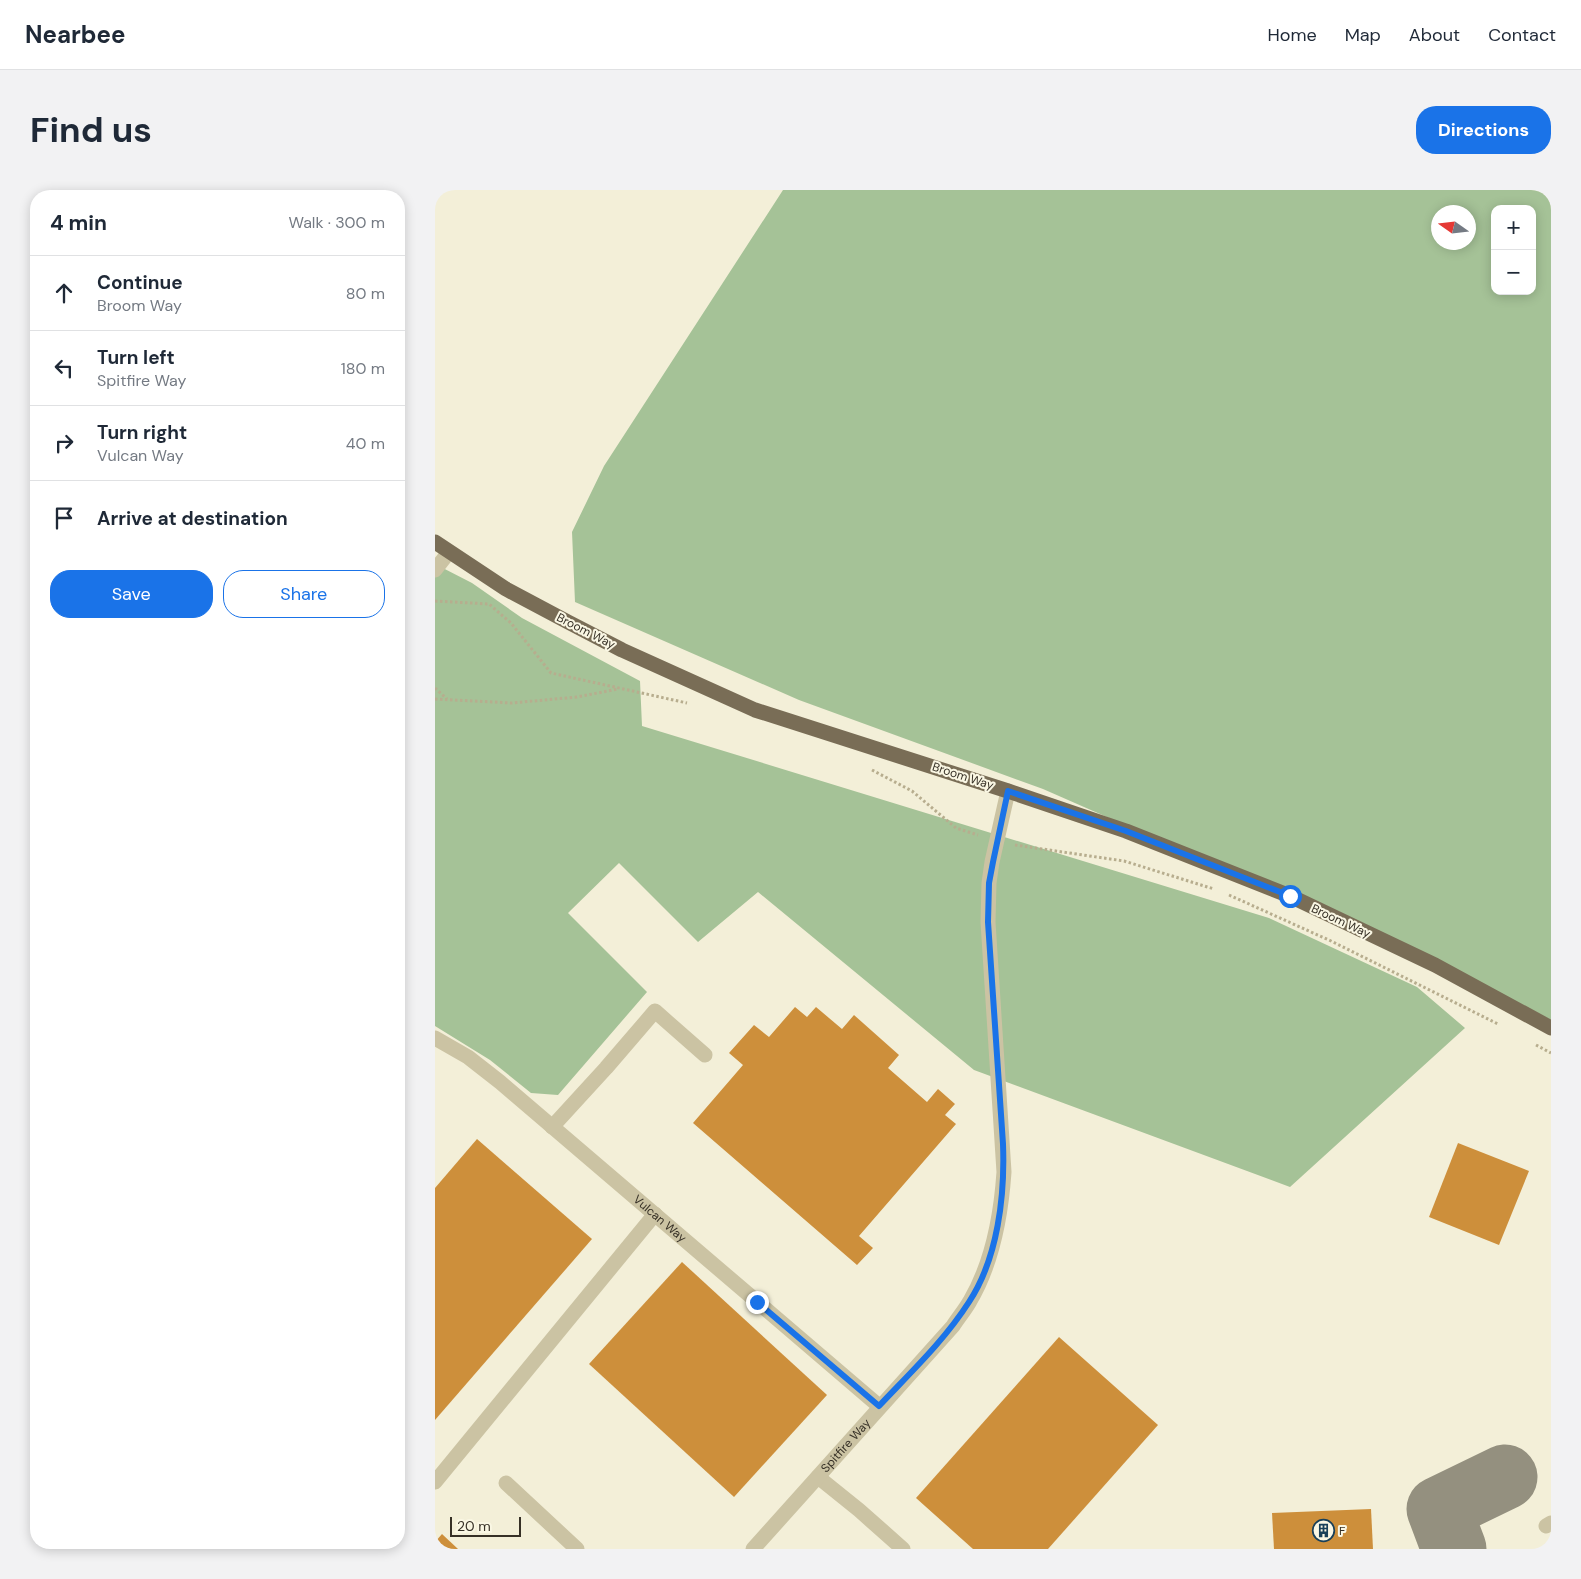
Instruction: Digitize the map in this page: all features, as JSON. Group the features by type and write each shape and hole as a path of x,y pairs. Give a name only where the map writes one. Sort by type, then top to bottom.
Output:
{"main road":[{"name":"Broom Way","path":"435,542 505,589 622,650 755,710 1126,831 1290,896 1435,965 1551,1028"}],"lane":[{"path":"435,570 449,552"},
{"name":"Spitfire Way","path":"753,1549 879,1406 953,1326 971,1300 987,1265 1002,1201 1004,1162 988,922 991,869 1008,791"},
{"path":"552,1127 655,1011 705,1055"},
{"name":"Vulcan Way","path":"435,1038 468,1057 879,1406"},
{"path":"435,1482 655,1214"},
{"path":"817,1477 859,1510 903,1549"},
{"path":"506,1483 577,1549"}],"path":[{"path":"435,688 447,699"},
{"path":"435,699 512,703 577,697 621,688"}],"green space":[{"path":"783,190 1551,190 1551,1020 1458,971 1043,789 799,700 575,602 572,532 604,466"},
{"path":"435,564 472,583 522,618 640,681 642,726 1269,918 1417,987 1465,1028 1290,1187 974,1070 758,892 698,942 619,863 568,913 647,992 558,1095 531,1093 490,1060 435,1026"}],"building":[{"path":"795,1007 807,1017 816,1007 842,1029 854,1015 899,1055 888,1068 927,1102 938,1089 955,1104 945,1115 956,1124 859,1236 873,1248 857,1265 693,1123 743,1065 729,1053 754,1025 769,1037"},
{"path":"477,1139 592,1239 435,1420 435,1188"},
{"path":"1458,1143 1529,1171 1499,1245 1429,1217"},
{"path":"682,1262 827,1395 734,1497 589,1364"},
{"path":"1059,1337 1158,1425 1048,1549 973,1549 916,1498"},
{"name":"F","path":"1371,1509 1373,1549 1274,1549 1272,1513"},
{"path":"442,1534 458,1549 435,1549 435,1542"}],"taxiway":[{"path":"1454,1549 1439,1509 1505,1477"}],"place":[{"name":"F","path":"1323,1531"}],"route":[{"path":"757,1302 879,1406 953,1326 971,1300 987,1265 1002,1201 1003,1144 988,922 989,883 1008,791 1126,831 1290,896"}]}
